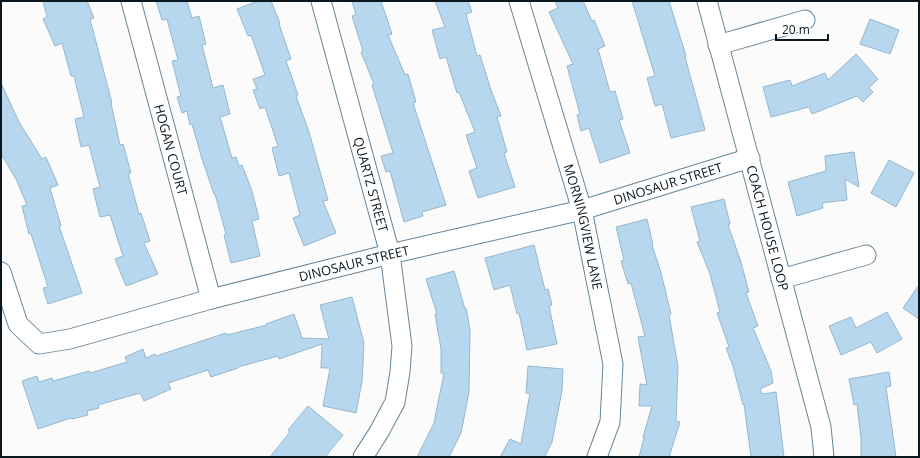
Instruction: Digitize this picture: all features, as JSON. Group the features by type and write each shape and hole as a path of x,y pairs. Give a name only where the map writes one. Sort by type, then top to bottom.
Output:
{"street":[{"name":"HOGAN COURT","path":"131,1 211,299"},
{"name":"QUARTZ STREET","path":"321,1 390,254 402,346 400,372 395,402 379,432 363,457"},
{"name":"MORNINGVIEW LANE","path":"520,1 582,210 613,364 610,422 597,457"},
{"name":"COACH HOUSE LOOP","path":"707,1 750,158 820,427 824,457"},
{"path":"718,45 805,20"},
{"name":"DINOSAUR STREET","path":"1,272 18,324 39,344 70,339 211,299 390,254 582,210 750,158"},
{"path":"781,279 866,256"}],"building":[{"path":"43,1 87,1 94,18 90,19 112,103 120,145 123,144 131,173 128,173 139,214 141,213 150,241 144,243 158,274 126,286 115,259 123,256 110,215 100,217 93,189 100,187 89,145 81,147 75,119 84,117 74,76 71,76 62,43 55,46 43,19 47,17"},
{"path":"156,1 187,1 192,18 199,16 206,44 202,45 213,88 223,85 230,114 220,117 232,158 236,157 239,166 242,165 252,191 259,219 252,221 260,256 231,263 224,235 226,234 215,194 202,159 192,124 190,125 187,111 182,113 177,97 181,96 172,61 178,60 167,19 162,20"},
{"path":"258,1 271,1 280,23 279,24 291,59 286,61 298,95 296,96 309,132 328,200 323,201 336,233 304,246 293,218 300,215 289,173 279,176 272,148 278,146 265,107 260,109 253,90 257,89 253,79 265,75 251,35 248,36 237,9"},
{"path":"352,1 381,1 392,34 388,35 405,75 408,74 416,102 413,103 446,205 422,212 423,216 404,222 390,171 386,172 381,156 393,153 372,85 374,84 361,52 363,51 352,16 356,15"},
{"path":"435,1 468,1 472,12 466,14 477,56 480,55 501,116 497,117 507,152 504,153 515,187 478,198 469,171 477,168 466,135 475,132 459,92 457,93 446,57 440,59 432,30 445,27"},
{"path":"555,1 583,1 592,21 594,20 605,46 598,49 610,92 615,91 623,119 619,120 630,153 600,163 589,128 581,131 577,115 580,114 567,66 573,64 549,12 558,8"},
{"path":"632,1 669,1 686,56 685,57 705,130 671,138 662,104 655,106 647,78 655,76"},
{"path":"870,19 899,30 890,54 860,44"},
{"path":"856,54 878,79 869,88 873,92 863,102 857,96 812,114 809,107 771,117 763,87 790,80 792,86 825,73 828,80"},
{"path":"1,83 19,122 42,159 46,157 58,185 50,188 61,226 59,226 82,293 48,304 43,288 48,287 31,234 29,234 22,206 27,205 16,179 1,154"},
{"path":"854,152 859,187 845,179 847,200 822,203 823,208 797,216 788,182 826,171 825,156"},
{"path":"889,160 914,173 896,207 871,193"},
{"path":"724,199 730,224 728,225 740,259 749,292 746,293 758,326 753,328 771,371 773,383 760,389 762,394 776,392 784,457 751,457 744,404 743,405 733,366 726,348 729,347 717,313 720,312 710,274 697,242 700,241 691,207"},
{"path":"647,219 652,245 661,273 671,314 669,315 678,367 676,421 680,422 669,457 639,457 652,406 639,406 640,384 647,385 638,337 645,336 631,283 628,284 621,261 624,260 616,227"},
{"path":"534,245 545,290 548,289 552,305 549,306 557,344 527,350 519,313 517,314 510,285 494,290 485,258"},
{"path":"454,271 465,309 466,308 470,329 469,392 461,433 449,457 417,457 434,423 444,373 441,373 441,349 435,314 437,314 426,279"},
{"path":"919,285 919,319 903,308"},
{"path":"352,297 364,343 362,381 356,413 323,406 330,368 321,368 322,344 279,359 278,356 238,367 211,377 208,370 168,383 171,389 144,401 140,393 98,405 99,408 87,411 88,415 71,418 38,429 22,381 37,376 39,382 52,378 53,381 89,371 90,373 127,362 125,357 143,349 146,358 155,354 156,356 226,333 227,335 267,325 266,324 294,314 302,338 329,339 320,305"},
{"path":"887,312 902,339 877,353 871,342 841,355 829,326 851,317 856,328"},
{"path":"528,366 563,369 562,391 552,442 545,456 546,457 500,457 510,439 521,444 530,393 526,393"},
{"path":"889,372 891,386 886,387 896,457 861,457 861,438 857,404 854,405 849,379"},
{"path":"308,406 343,435 325,457 270,457 290,432 288,430"}]}
